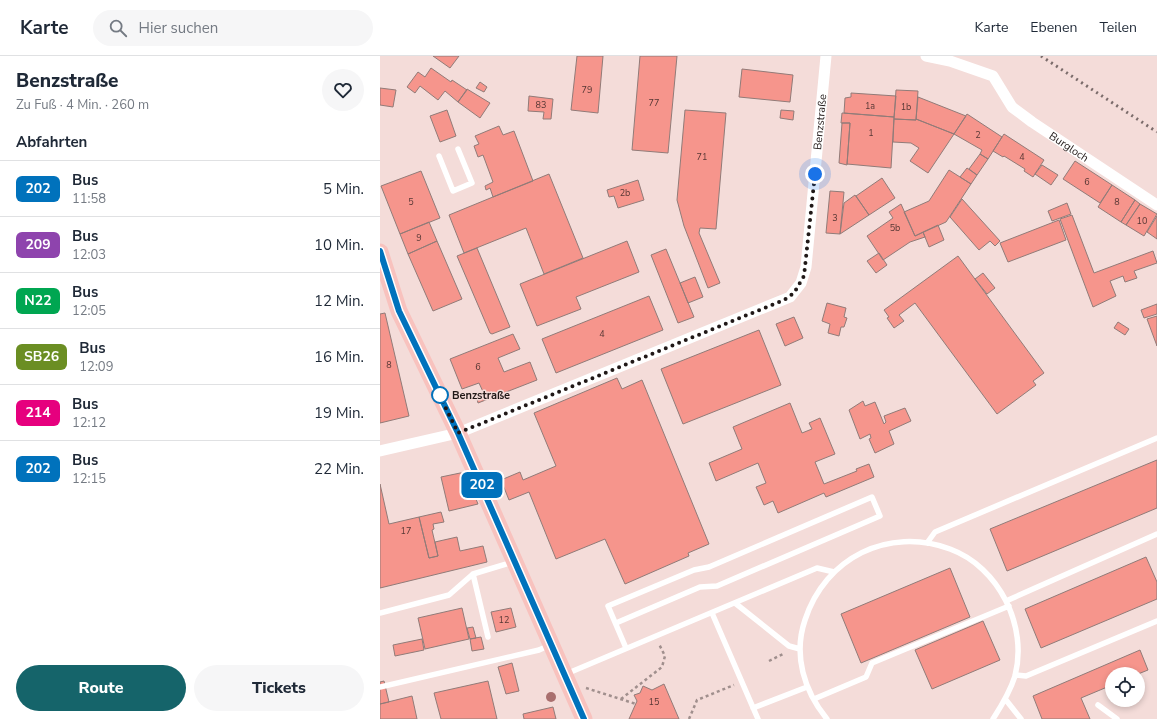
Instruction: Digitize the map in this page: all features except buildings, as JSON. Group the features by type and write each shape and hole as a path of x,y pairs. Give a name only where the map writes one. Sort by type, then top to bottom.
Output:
{"main road":[{"path":"381,257 399,311 458,433 584,719"}],"street":[{"name":"Benzstraße","path":"380,451 458,433 784,300 794,293 801,283 806,267 826,56"},
{"name":"Burgloch","path":"926,56 950,61 993,76 1012,107 1032,122 1157,205"}],"lane":[{"path":"439,156 453,191 472,183 458,149"},
{"path":"927,543 934,532 1157,438"},
{"path":"616,623 700,587 717,586 880,516 872,497 709,567 694,570 608,606 626,648"},
{"path":"1006,600 1157,534"},
{"path":"827,719 807,687 801,663 800,649 802,628 809,607 820,588 834,572 849,559 867,550 886,544 900,542 927,543 951,550 973,562 992,579 1006,600 1016,629 1018,652 1015,676 1006,700 993,719"},
{"path":"380,613 449,595 473,574 515,561"},
{"path":"567,679 626,648 817,568 834,572"},
{"path":"473,574 488,637"},
{"path":"735,603 789,646 800,649"},
{"path":"814,699 866,677 872,663 1009,606"},
{"path":"712,613 758,719"},
{"path":"1015,676 1026,676 1157,622"},
{"path":"380,687 539,650 552,644"},
{"path":"753,708 807,687"},
{"path":"1006,700 1021,719"},
{"path":"1098,705 1117,719"}],"path":[{"path":"621,699 662,667 664,656 655,636"},
{"path":"769,662 784,654 789,646"},
{"path":"567,679 636,704"},
{"path":"689,719 697,700 742,682"}],"railway":[{"path":"1041,56 1157,132"}],"bus line":[{"name":"202","path":"380,251 399,311 458,433 566,674 584,719"}],"place":[{"name":"Benzstraße","path":"440,395"}],"route":[{"path":"440,395 438,392 458,433 790,297 801,283 806,267 815,174"}]}
